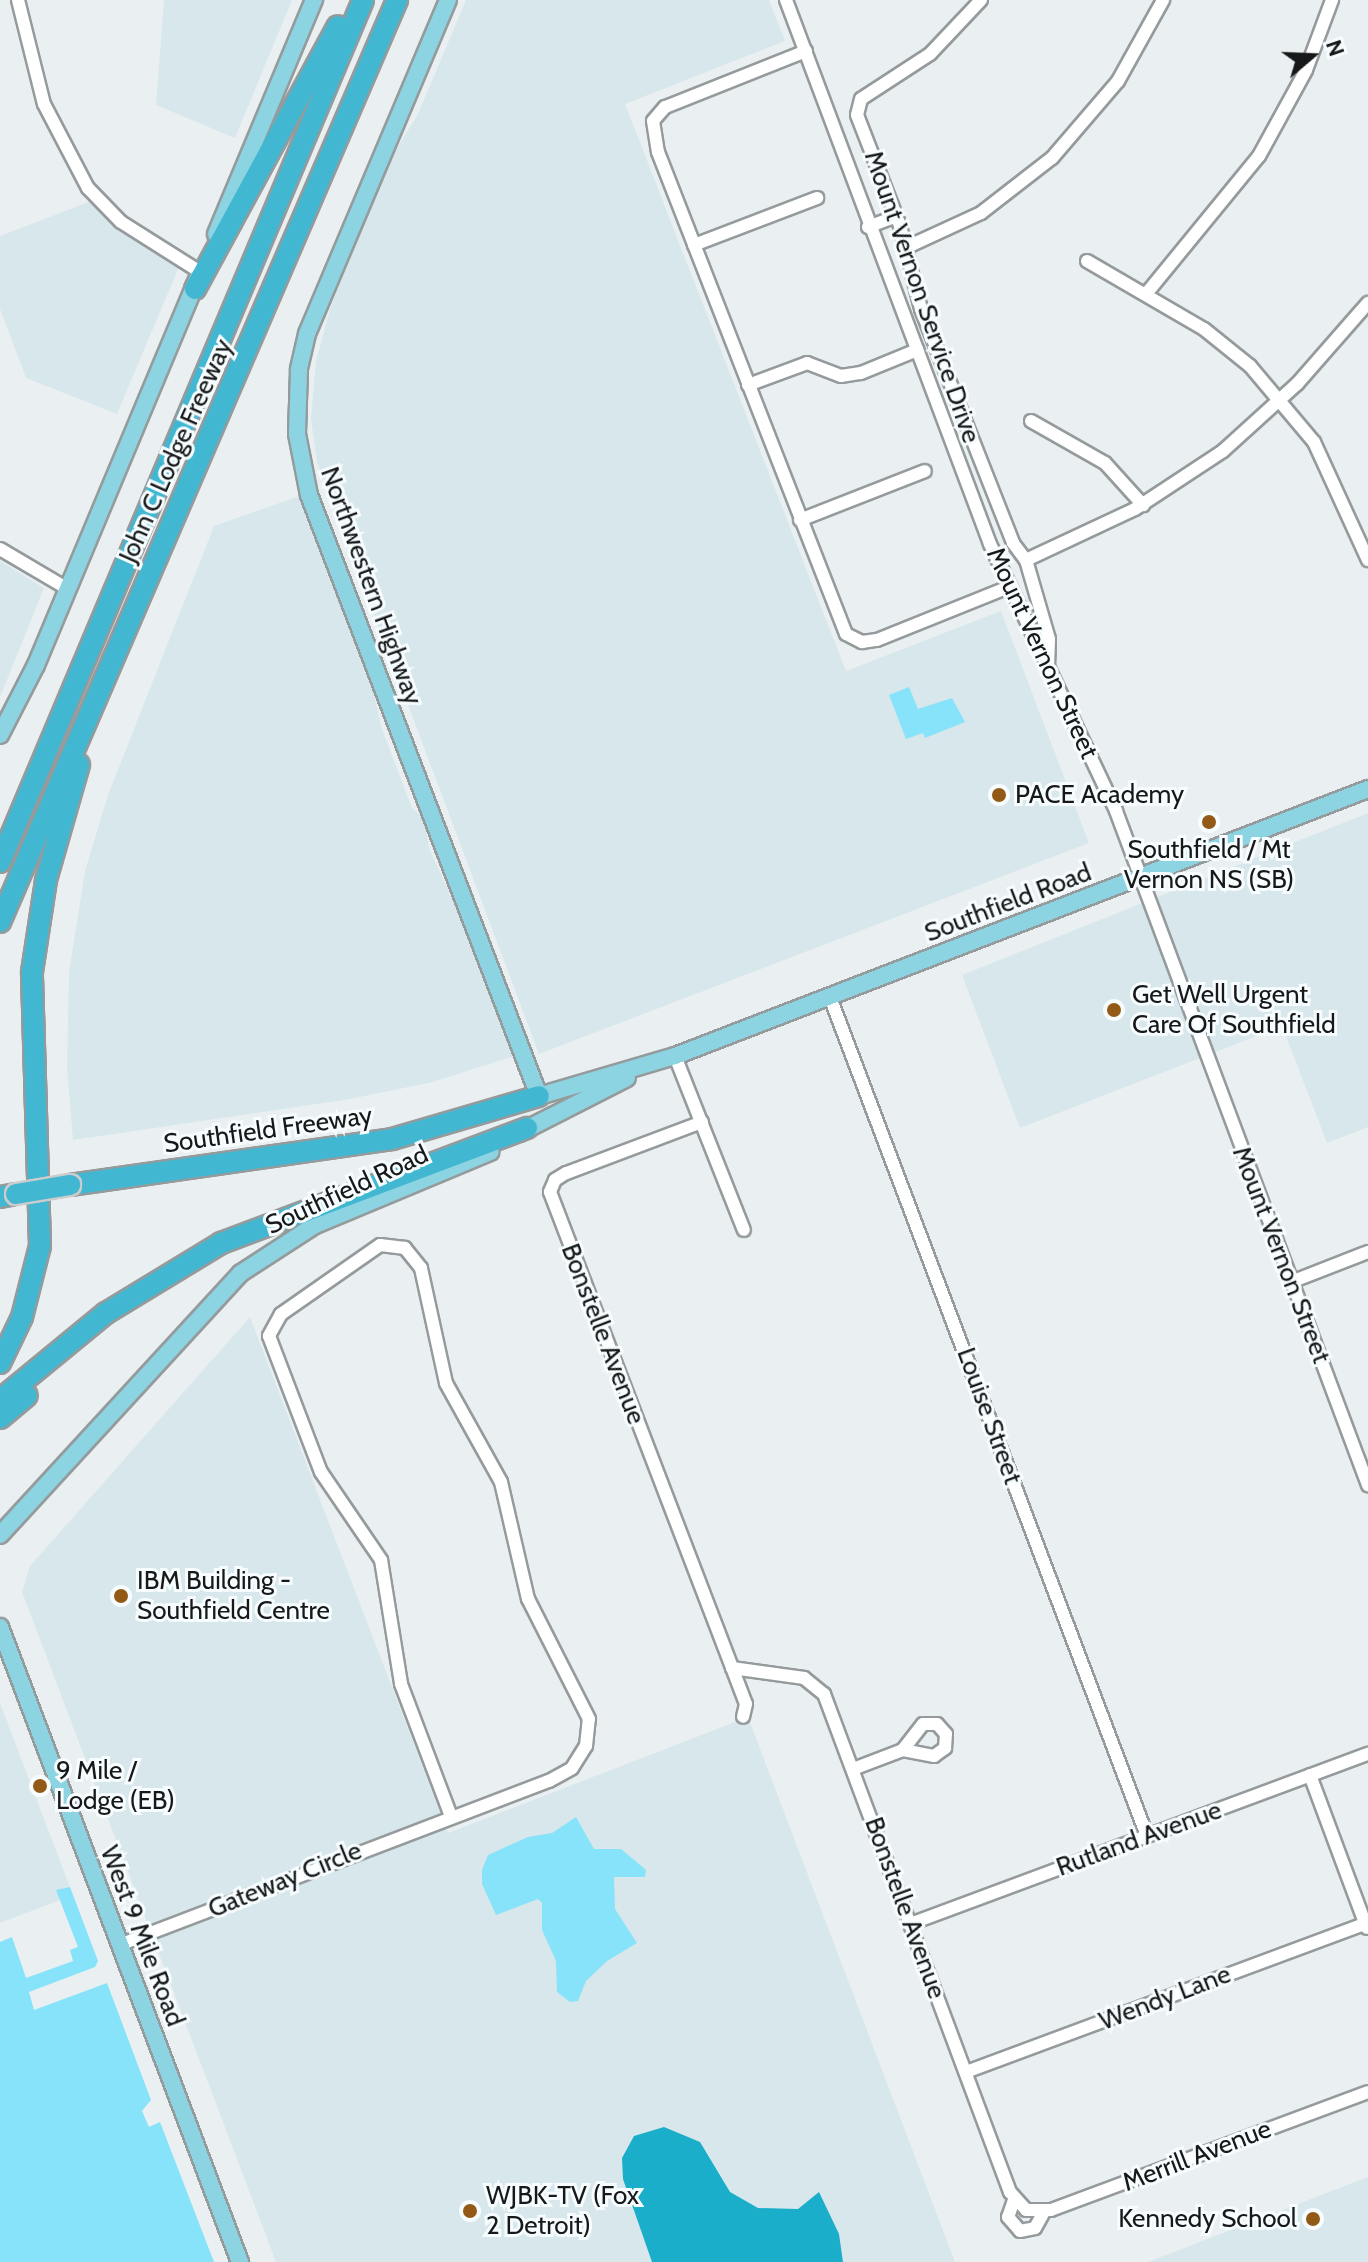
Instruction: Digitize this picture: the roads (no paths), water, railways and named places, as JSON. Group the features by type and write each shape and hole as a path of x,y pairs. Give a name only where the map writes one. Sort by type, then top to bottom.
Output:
{"highway":[{"path":"197,280 350,0"},
{"name":"John C Lodge Freeway","path":"0,862 53,728 363,0"},
{"name":"John C Lodge Freeway","path":"0,922 397,0"},
{"path":"0,1363 22,1317 40,1246 30,1015 46,880 78,769 226,402"},
{"path":"0,844 53,728"},
{"name":"Southfield Freeway","path":"8,1196 392,1139 539,1096"},
{"path":"0,1400 182,1263 241,1233 527,1128"},
{"path":"0,1418 129,1300"}],"main road":[{"path":"0,735 68,589 314,0"},
{"name":"Northwestern Highway","path":"448,0 307,334 299,370 297,434 309,495 539,1096"},
{"name":"Southfield Road","path":"539,1096 670,1058 1368,789"},
{"name":"Southfield Road","path":"0,1535 241,1273 294,1235 489,1152 527,1128 670,1058"},
{"name":"West 9 Mile Road","path":"0,1627 240,2262"}],"street":[{"path":"18,0 44,104 88,188 121,222 197,280"},
{"name":"Mount Vernon Street","path":"786,0 868,227 1009,587 1108,792 1368,1485"},
{"name":"Mount Vernon Service Drive","path":"981,0 930,54 858,104 857,115 896,216 921,309 1013,543 1026,560 1049,639 1048,669"},
{"path":"905,248 981,213 1052,158 1118,81 1163,0"},
{"path":"1146,294 1259,156 1306,70 1332,0"},
{"path":"806,51 676,101 657,114 652,128 655,143 841,627 854,639 877,640 1009,587"},
{"path":"694,245 817,198"},
{"path":"868,227 896,216"},
{"path":"1087,261 1226,344 1281,400 1325,459 1368,560"},
{"path":"1026,560 1143,505 1223,451 1281,400 1368,303"},
{"path":"748,385 807,363 841,376 861,373 917,350"},
{"path":"1031,421 1105,463 1143,505"},
{"path":"800,520 925,471"},
{"path":"0,549 68,589"},
{"name":"Louise Street","path":"830,997 1147,1836"},
{"path":"670,1058 702,1122 744,1230"},
{"name":"Bonstelle Avenue","path":"702,1122 555,1180 552,1200 746,1704 743,1717"},
{"name":"Gateway Circle","path":"119,1945 566,1773 583,1754 590,1725 528,1599 501,1482 446,1383 418,1261 399,1245 380,1245 281,1314 269,1336 321,1472 381,1560 401,1684 451,1816"},
{"path":"1291,1282 1368,1252"},
{"name":"Bonstelle Avenue","path":"732,1668 797,1676 819,1688 853,1769 1014,2200 1026,2210"},
{"path":"853,1769 903,1750"},
{"name":"Rutland Avenue","path":"910,1924 1368,1754"},
{"path":"1310,1775 1367,1928"},
{"name":"Wendy Lane","path":"966,2072 1367,1928"},
{"name":"Merrill Avenue","path":"1026,2210 1044,2212 1368,2092"},
{"path":"1014,2200 1008,2217 1020,2231 1035,2228 1044,2212"}],"place":[{"name":"PACE Academy","path":"999,795"},
{"name":"Southfield / Mt Vernon NS (SB)","path":"1209,822"},
{"name":"Get Well Urgent Care Of Southfield","path":"1114,1010"},
{"name":"IBM Building - Southfield Centre","path":"121,1596"},
{"name":"9 Mile / Lodge (EB)","path":"40,1786"},
{"name":"WJBK-TV (Fox 2 Detroit)","path":"470,2211"},
{"name":"Kennedy School","path":"1313,2219"}]}
